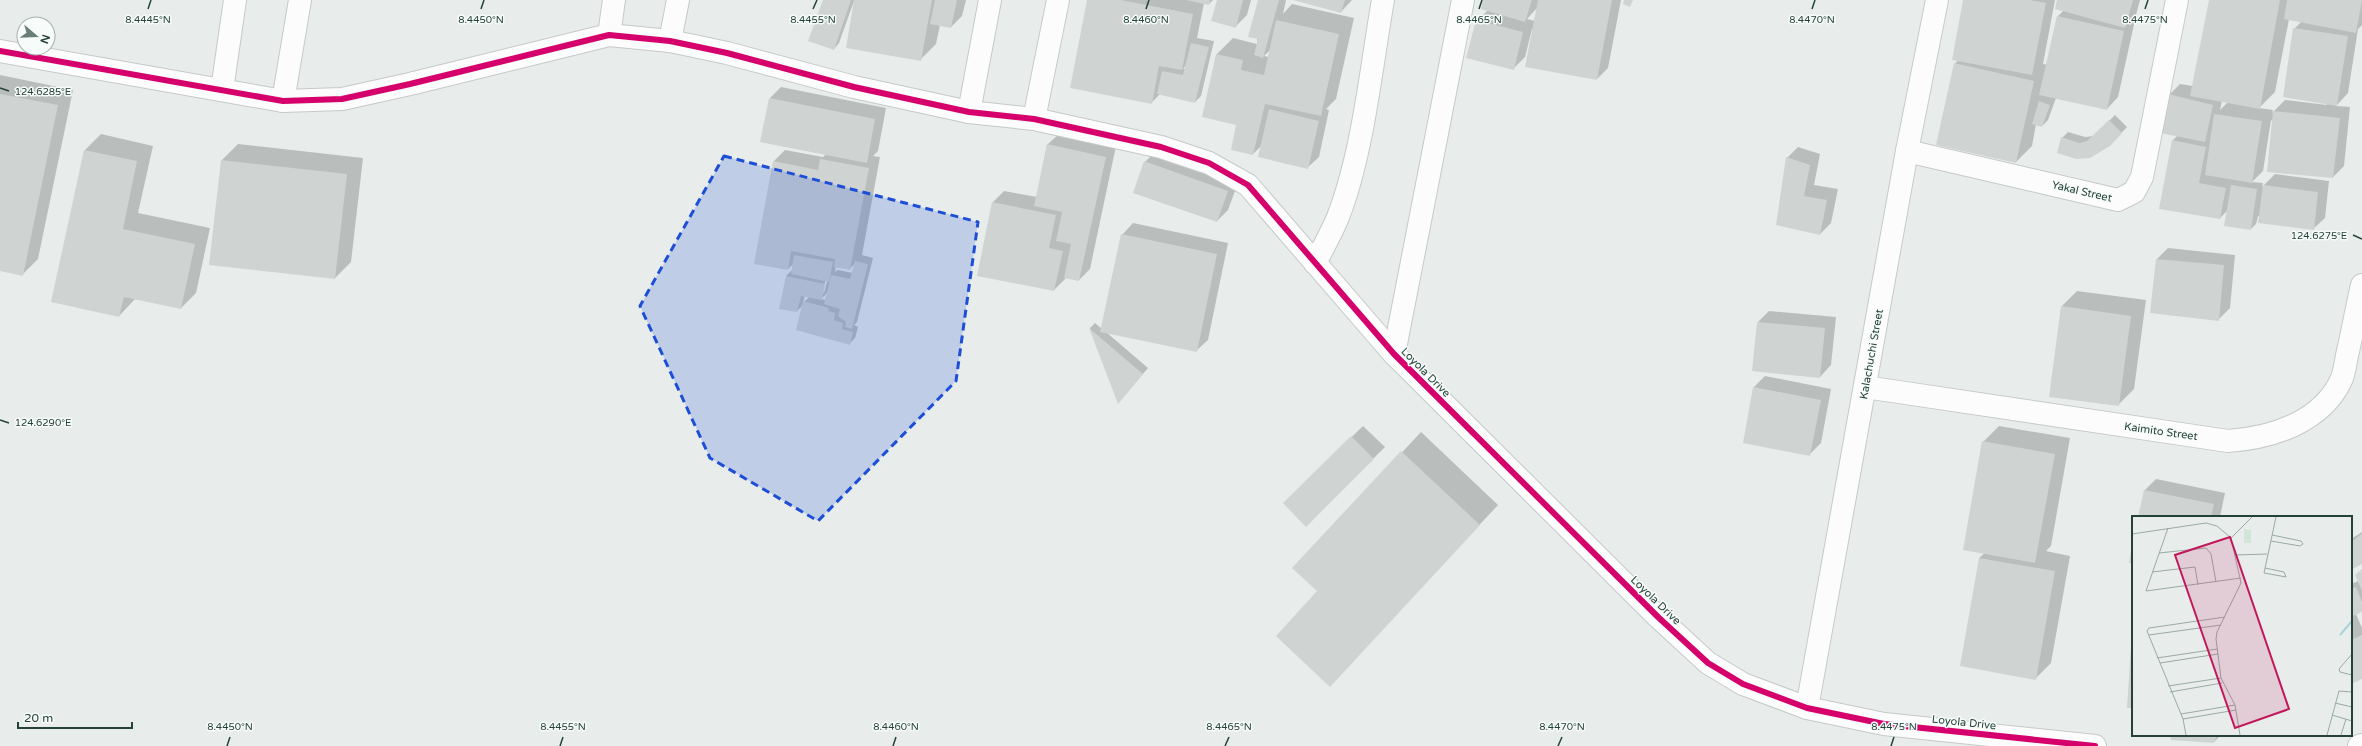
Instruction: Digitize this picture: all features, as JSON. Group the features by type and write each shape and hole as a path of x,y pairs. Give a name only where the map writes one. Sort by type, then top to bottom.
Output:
{"street":[{"path":"222,90 235,0"},
{"path":"283,102 300,0"},
{"path":"609,35 614,0"},
{"path":"670,40 678,0"},
{"path":"969,112 990,0"},
{"path":"1034,119 1058,0"},
{"path":"1315,263 1338,217 1349,182 1358,144 1383,0"},
{"path":"1394,354 1463,0"},
{"name":"Kalachuchi Street","path":"1807,708 1907,151 1937,0"},
{"name":"Yakal Street","path":"1907,151 2118,200 2134,192 2142,177 2177,0"},
{"name":"Loyola Drive","path":"0,52 222,90 283,102 350,97 609,35 670,40 727,53 854,87 969,112 1034,119 1161,147 1209,163 1248,185 1394,354 1658,617 1708,663 1744,684 1807,708 1884,724 2095,746"},
{"name":"Kaimito Street","path":"1865,387 2228,441 2254,439 2290,428 2317,410 2333,394 2342,377 2362,285"}],"highlighted area":[{"path":"724,156 978,222 956,381 818,521 710,458 640,306"}],"building":[{"path":"823,0 851,0 834,50 808,41"},
{"path":"854,0 932,0 921,61 846,48"},
{"path":"935,0 957,0 951,28 930,24"},
{"path":"1087,0 1121,0 1193,14 1182,70 1159,66 1152,104 1070,88"},
{"path":"1186,0 1210,0 1209,5"},
{"path":"1217,0 1243,0 1236,28 1211,21"},
{"path":"1258,0 1279,0 1263,58 1254,55 1258,39 1248,37"},
{"path":"1293,0 1345,0 1341,13"},
{"path":"1483,0 1532,0 1525,22 1481,9"},
{"path":"1538,0 1612,0 1597,80 1525,67"},
{"path":"1624,0 1633,0 1630,7 1623,4"},
{"path":"1963,0 2030,0 2046,3 2032,75 1952,60"},
{"path":"2057,0 2133,0 2125,28 2055,9"},
{"path":"2209,0 2280,0 2260,109 2190,96"},
{"path":"2287,0 2362,0 2356,33 2284,19"},
{"path":"2057,16 2124,31 2107,110 2039,95"},
{"path":"1276,20 1339,34 1321,116 1265,104 1253,155 1231,150 1236,125 1202,117 1216,54 1243,60 1241,70 1264,75"},
{"path":"1476,20 1523,32 1514,70 1466,58"},
{"path":"2293,28 2348,36 2337,106 2283,97"},
{"path":"1191,43 1209,47 1195,103 1157,94 1162,71 1183,75"},
{"path":"1954,63 2034,81 2016,163 1936,145"},
{"path":"0,94 58,105 23,276 0,271"},
{"path":"2168,94 2213,105 2205,142 2160,133"},
{"path":"769,98 875,119 867,163 760,142"},
{"path":"2039,101 2050,105 2042,127 2032,124"},
{"path":"1269,109 1319,121 1308,169 1258,157"},
{"path":"2273,111 2340,118 2333,178 2267,172"},
{"path":"2214,114 2262,121 2252,183 2205,175"},
{"path":"2109,120 2122,133 2110,146 2090,158 2076,159 2057,153 2061,137 2079,143 2087,141"},
{"path":"2172,140 2206,147 2199,183 2226,188 2220,219 2159,209"},
{"path":"1047,144 1106,157 1079,281 1064,278 1071,244 1056,241 1062,212 1034,206"},
{"path":"84,150 137,161 123,229 195,244 181,309 124,297 119,317 51,302"},
{"path":"1786,157 1810,165 1804,196 1827,200 1820,235 1776,225"},
{"path":"820,159 869,168 850,270 834,267 835,259 791,251 788,270 754,264 773,161 818,170"},
{"path":"221,160 347,174 335,279 209,265"},
{"path":"1144,161 1228,191 1217,222 1133,193"},
{"path":"2231,185 2257,189 2251,230 2224,226"},
{"path":"2263,185 2318,192 2314,230 2258,223"},
{"path":"992,202 1056,215 1049,248 1063,251 1054,291 977,276"},
{"path":"1121,234 1217,254 1197,352 1100,332"},
{"path":"794,255 833,262 829,282 791,274"},
{"path":"2156,259 2224,265 2219,321 2150,313"},
{"path":"855,261 868,264 852,329 845,327 846,322 838,316 840,309 824,304 831,275 850,279"},
{"path":"786,276 825,284 822,300 801,296 797,312 779,309"},
{"path":"803,301 829,308 828,311 835,313 834,320 843,323 842,329 853,332 850,345 796,330"},
{"path":"2061,306 2131,316 2119,406 2049,397"},
{"path":"1757,322 1825,328 1820,378 1752,371"},
{"path":"1089,328 1143,374 1118,404"},
{"path":"1753,387 1821,400 1810,456 1743,443"},
{"path":"1351,436 1374,459 1306,527 1283,503"},
{"path":"1982,441 2055,454 2035,563 1963,550"},
{"path":"1401,451 1480,525 1330,687 1276,636 1317,591 1292,568"},
{"path":"2144,490 2214,504 2211,516 2138,516"},
{"path":"2362,534 2362,564 2352,569 2352,541"},
{"path":"2132,545 2132,564 2129,563"},
{"path":"1979,558 2055,571 2036,680 1960,666"},
{"path":"2362,569 2362,591 2355,575"},
{"path":"2356,587 2362,602 2362,612 2352,617 2352,589"},
{"path":"2132,630 2132,708 2127,708"},
{"path":"2362,635 2362,679 2352,684 2352,640"},
{"path":"2170,736 2217,736 2214,743 2171,740"}],"cycle path":[{"path":"0,51 283,101 342,99 410,84 609,35 670,41 727,53 854,87 969,112 1034,119 1161,147 1209,163 1248,185 1394,354 1658,617 1708,663 1743,684 1807,708 1884,724 2095,746"}]}
